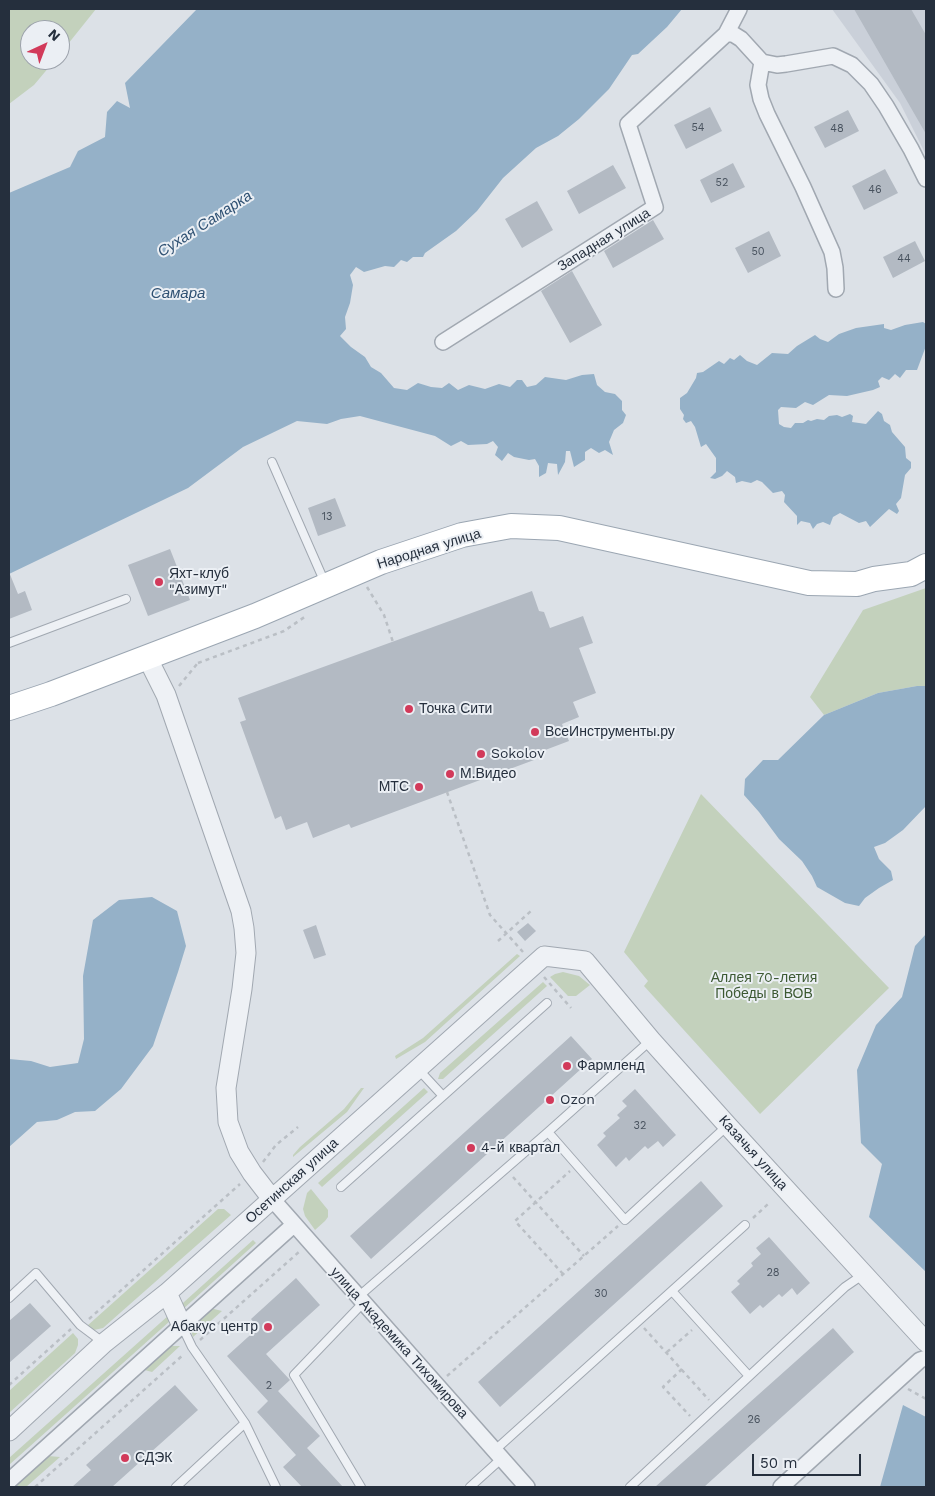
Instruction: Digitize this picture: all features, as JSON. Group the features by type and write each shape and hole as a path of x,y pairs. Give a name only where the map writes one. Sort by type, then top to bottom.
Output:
{"main road":[{"name":"Народная улица","path":"9,708 51,694 255,616 381,562 462,535 510,526 559,528 809,583 856,584 874,579 911,574 926,566"}],"street":[{"name":"Западная улица","path":"444,342 655,207 628,124 726,34 738,9"},
{"path":"726,34 733,34 741,38 762,62 776,65 833,56 852,65 870,84 886,106 926,179"},
{"path":"762,62 758,85 761,99 832,252 836,268 836,289"},
{"path":"147,657 166,695 241,911 246,953 226,1088 227,1113 232,1137 239,1152 272,1199"},
{"name":"Осетинская улица","path":"9,1431 104,1343 167,1293 544,956 585,961"},
{"name":"Казачья улица","path":"585,961 651,1040 926,1342"},
{"name":"улица Академика Тихомирова","path":"272,1199 526,1487"},
{"path":"9,1481 289,1230"},
{"path":"167,1293 182,1326"},
{"path":"781,1487 920,1360 926,1358"}],"lane":[{"path":"272,462 326,585"},
{"path":"9,643 126,599"},
{"path":"341,1187 546,1003"},
{"path":"361,1487 294,1375 360,1300 651,1040"},
{"path":"418,1068 443,1096"},
{"path":"548,1132 625,1220 728,1126"},
{"path":"470,1487 498,1455 638,1321 745,1225"},
{"path":"9,1298 36,1272 80,1325 104,1343"},
{"path":"630,1487 845,1287 864,1274"},
{"path":"672,1291 749,1376"},
{"path":"182,1326 192,1347 245,1423 276,1487"},
{"path":"176,1487 245,1423"}],"path":[{"path":"360,590 372,581"},
{"path":"366,586 384,615 393,642"},
{"path":"179,686 198,663 284,631 308,614"},
{"path":"190,640 198,663"},
{"path":"447,792 490,915 571,1008"},
{"path":"498,941 532,910"},
{"path":"260,1165 276,1145 298,1127"},
{"path":"563,1274 515,1221 577,1165"},
{"path":"505,1169 584,1256"},
{"path":"84,1323 242,1182"},
{"path":"745,1225 768,1204"},
{"path":"437,1385 625,1220"},
{"path":"199,1341 300,1251"},
{"path":"638,1321 716,1407"},
{"path":"667,1352 700,1322"},
{"path":"9,1385 70,1329"},
{"path":"35,1487 183,1355"},
{"path":"682,1369 663,1387 697,1424"},
{"path":"896,1382 926,1399"}],"shaded area":[{"path":"832,9 926,9 926,155 900,103"}],"green space":[{"path":"9,9 96,9 70,42 70,20 20,20 20,70 47,70 34,85 9,104"},
{"path":"926,588 926,686 878,693 824,715 810,697 863,610"},
{"name":"Аллея 70-летия Победы в ВОВ","path":"701,794 889,988 760,1114 644,986 648,981 624,952"},
{"path":"517,954 520,956 425,1042 396,1059 395,1056 423,1038"},
{"path":"563,972 579,976 590,985 576,996 568,996 550,977"},
{"path":"543,982 547,986 443,1079 438,1079 440,1073"},
{"path":"361,1088 364,1088 347,1112 293,1157 300,1147 344,1109"},
{"path":"424,1088 428,1092 322,1187 318,1183"},
{"path":"311,1189 328,1210 328,1217 315,1230 305,1216 303,1209 307,1193"},
{"path":"218,1209 224,1209 231,1215 103,1328 94,1330 87,1326"},
{"path":"253,1240 256,1243 182,1310 181,1305 184,1302"},
{"path":"210,1308 222,1311 193,1337 191,1331 193,1324"},
{"path":"169,1315 170,1321 9,1465 9,1458"},
{"path":"73,1333 78,1339 75,1353 9,1413 9,1391"},
{"path":"169,1346 180,1346 152,1372 141,1369"},
{"path":"48,1456 60,1457 26,1487 11,1487"}],"water":[{"name":"Самара","path":"197,9 682,9 667,27 638,54 632,55 609,89 579,119 558,136 536,148 503,178 477,211 456,231 425,253 423,257 413,257 407,262 401,260 394,267 385,266 364,272 356,267 350,275 353,285 345,317 346,329 340,336 365,357 371,367 381,373 394,388 407,390 418,383 442,388 449,383 458,390 469,385 485,389 499,384 510,387 517,380 522,380 527,387 536,385 545,377 566,380 582,375 594,374 597,385 605,392 615,394 622,401 622,410 626,415 623,423 614,430 609,442 613,455 605,450 599,453 591,448 585,452 585,460 574,467 570,451 566,451 565,462 558,475 557,464 548,463 546,473 539,477 539,466 535,459 529,460 514,457 508,453 502,461 495,455 498,447 493,441 487,444 468,445 461,441 451,446 435,436 360,416 341,419 327,424 297,421 243,447 188,488 9,574 9,193 70,167 78,151 105,137 107,112 117,101 130,108 125,83"},
{"path":"923,322 926,324 926,346 917,370 906,370 900,378 895,374 889,380 882,377 878,381 880,387 873,390 847,396 829,395 813,405 805,402 796,408 781,407 778,410 779,424 791,428 795,423 817,419 824,420 829,416 837,415 842,417 850,414 853,416 852,422 866,424 878,411 882,414 884,421 890,425 892,432 905,447 906,458 911,462 911,468 905,475 901,498 896,504 899,511 897,514 889,509 870,527 866,521 859,523 840,513 833,517 830,525 823,522 817,524 813,529 810,523 801,521 797,525 797,516 784,502 785,495 782,491 773,493 762,482 757,480 751,483 742,481 736,483 735,477 727,471 715,479 710,478 716,472 716,458 706,444 701,447 695,427 691,421 686,423 680,409 680,398 687,393 697,373 703,372 719,361 724,364 730,358 734,360 740,355 747,361 757,365 772,353 788,354 815,335 828,342 839,334 856,328 884,324 884,328 891,330"},
{"path":"926,686 926,806 903,830 885,843 874,847 879,859 891,871 893,880 865,898 859,906 845,903 817,887 802,861 779,839 744,795 745,779 763,760 778,760 824,715 878,693"},
{"path":"152,897 177,911 186,946 153,1046 121,1089 95,1111 75,1112 57,1120 37,1122 9,1147 9,1059 31,1061 50,1067 78,1063 84,1039 83,976 93,920 119,900"},
{"path":"926,934 926,1272 869,1217 882,1164 861,1143 857,1070 876,1025 902,997 915,946"},
{"path":"903,1405 926,1417 926,1487 880,1487"}],"building":[{"path":"854,9 911,9 926,35 926,134"},
{"path":"710,107 722,131 686,149 674,125"},
{"path":"848,110 859,131 825,148 814,127"},
{"path":"733,163 745,187 711,203 700,180"},
{"path":"613,165 626,188 579,214 567,191"},
{"path":"885,169 898,193 864,210 852,186"},
{"path":"537,201 553,230 522,248 505,219"},
{"path":"653,220 664,239 613,268 604,251"},
{"path":"769,231 781,256 748,273 735,248"},
{"path":"915,241 925,261 893,278 883,257"},
{"path":"572,271 602,325 570,343 541,291"},
{"path":"335,498 346,526 318,536 308,508"},
{"name":"Яхт-клуб \"Азимут\"","path":"170,549 190,600 148,616 128,565"},
{"path":"9,572 18,594 25,591 32,610 9,619"},
{"name":"Точка Сити","path":"532,591 539,611 544,612 550,628 583,616 593,643 579,648 596,693 573,702 579,717 562,724 569,741 532,755 534,760 351,828 349,824 313,838 307,822 286,830 281,816 275,819 240,722 246,720 238,698"},
{"path":"528,923 536,931 525,941 517,932"},
{"path":"316,925 326,955 314,959 303,930"},
{"name":"4-й квартал","path":"571,1036 592,1059 371,1259 350,1236"},
{"path":"635,1089 676,1135 663,1147 658,1141 648,1149 645,1146 629,1161 626,1157 616,1167 597,1145 606,1136 603,1133 620,1118 617,1115 627,1106 622,1101"},
{"path":"701,1181 723,1206 500,1407 478,1382"},
{"path":"769,1237 810,1283 797,1295 792,1288 782,1297 779,1294 763,1308 760,1305 750,1314 731,1292 740,1284 737,1281 753,1266 751,1263 761,1254 756,1248"},
{"path":"296,1278 320,1305 266,1354 290,1380 278,1391 320,1436 307,1448 343,1487 302,1487 283,1467 296,1455 257,1412 268,1401 227,1356 258,1328 251,1319"},
{"path":"30,1303 51,1326 9,1363 9,1321"},
{"path":"833,1328 854,1352 704,1487 655,1487"},
{"path":"175,1385 198,1410 112,1487 72,1487 91,1470 86,1465"}],"place":[{"name":"Яхт-клуб \"Азимут\"","path":"159,582"},
{"name":"Точка Сити","path":"409,709"},
{"name":"ВсеИнструменты.ру","path":"535,732"},
{"name":"Sokolov","path":"481,754"},
{"name":"М.Видео","path":"450,774"},
{"name":"МТС","path":"419,787"},
{"name":"Фармленд","path":"567,1066"},
{"name":"Ozon","path":"550,1100"},
{"name":"4-й квартал","path":"471,1148"},
{"name":"Абакус центр","path":"268,1327"},
{"name":"СДЭК","path":"125,1458"}],"water label":[{"name":"Сухая Самарка","path":"205,224"}]}
